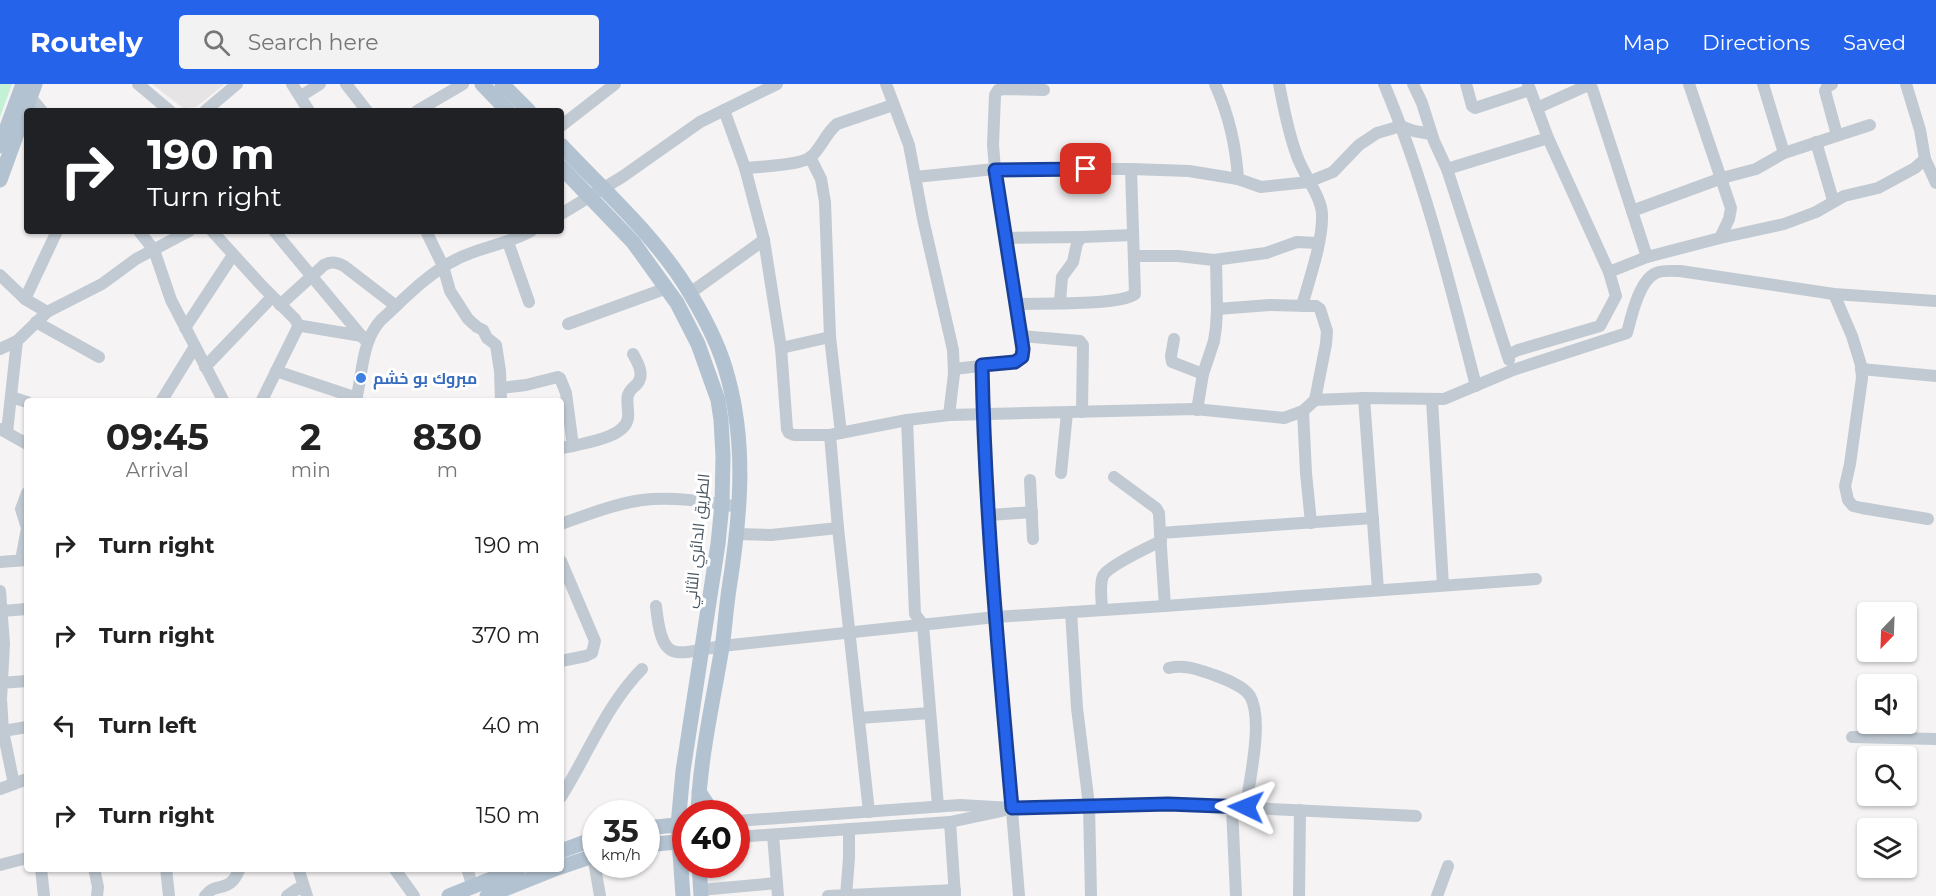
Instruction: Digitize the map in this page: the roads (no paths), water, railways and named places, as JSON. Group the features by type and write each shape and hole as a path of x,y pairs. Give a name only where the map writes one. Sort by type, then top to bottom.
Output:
{"main road":[{"path":"482,84 505,108"},
{"path":"502,84 525,108"},
{"path":"0,146 27,88"},
{"path":"0,180 27,88"},
{"name":"الطريق الدائري الثاني","path":"564,149 677,303 698,344 718,400 723,456 722,504 718,544 683,771 682,800"},
{"name":"الطريق الدائري الثاني","path":"564,169 634,221 690,293 717,347 728,375 735,403 740,455 737,534 722,646 705,739 699,800"},
{"path":"699,792 704,800"},
{"path":"564,850 582,843"},
{"path":"564,866 582,859"},
{"path":"449,896 510,872"},
{"path":"488,896 549,872"},
{"name":"الطريق الدائري الثاني","path":"683,878 683,896"},
{"path":"700,878 701,893"}],"street":[{"path":"138,84 166,108"},
{"path":"209,108 237,84"},
{"path":"292,84 307,108"},
{"path":"301,96 320,84"},
{"path":"346,84 365,108"},
{"path":"422,108 463,84"},
{"path":"564,212 622,177 693,127 777,84"},
{"path":"886,84 909,145 923,219 953,350 954,369 949,415"},
{"path":"1215,84 1228,114 1237,159 1238,179"},
{"path":"1279,84 1287,127 1297,158 1308,182 1320,200 1323,215 1302,306"},
{"path":"1384,84 1401,126 1439,242 1476,386"},
{"path":"1413,84 1422,103 1431,134 1447,169 1513,370"},
{"path":"1466,84 1475,108 1529,87 1548,138 1609,272 1616,296 1600,326 1508,355"},
{"path":"1689,84 1731,208 1729,219 1720,238"},
{"path":"1763,84 1784,153"},
{"path":"1832,84 1825,91 1838,135"},
{"path":"1906,84 1920,130 1925,159 1936,183"},
{"path":"564,124 610,86"},
{"path":"954,369 1019,361 1023,353 995,170 993,145 995,96 1004,86 1044,90"},
{"path":"1537,108 1586,86 1592,88 1647,256"},
{"path":"27,88 40,108"},
{"path":"745,168 801,161 810,157 837,124 894,105"},
{"path":"724,111 745,168 764,240 781,348 789,433 794,435 835,434 907,420 949,415 1197,410 1284,418 1303,411 1315,400 1327,331 1320,309 1316,306 1217,309"},
{"path":"1632,211 1722,178 1756,169 1784,153 1870,125"},
{"path":"915,177 995,170 1131,169 1189,171 1238,179 1261,187 1308,182 1333,172 1367,138 1401,126 1431,134"},
{"path":"1447,169 1548,138"},
{"path":"1816,142 1833,200"},
{"path":"810,157 821,179 825,202 838,528 869,812"},
{"path":"1609,272 1647,256 1784,224 1816,212 1833,200 1878,188 1915,168 1925,159"},
{"path":"1016,304 1113,301 1132,297 1136,291 1131,169"},
{"path":"25,299 56,234"},
{"path":"141,234 154,250 171,300 222,398"},
{"path":"0,349 17,340 46,312 102,284 136,259 183,234"},
{"path":"215,234 299,326 364,339"},
{"path":"276,234 364,339"},
{"path":"427,234 443,266 450,291 468,319 483,330 489,340 495,342 501,394 526,385 560,378 566,393 567,447 615,433 625,426 628,421 627,397 641,376 633,354"},
{"path":"356,398 364,339 373,328 443,266 459,257 508,242 525,234"},
{"path":"1006,238 1133,235"},
{"path":"1060,302 1062,278 1073,262 1077,243 1082,237"},
{"path":"690,293 764,240"},
{"path":"508,242 529,302"},
{"path":"1134,256 1178,256 1216,260 1266,253 1297,242 1318,243"},
{"path":"185,328 233,255"},
{"path":"1197,410 1203,374 1214,340 1217,309 1216,260"},
{"path":"205,367 276,301 327,263 338,262 396,306"},
{"path":"1315,400 1444,399 1513,370 1627,333 1633,309 1645,283 1657,272 1680,271 1834,294 1936,301"},
{"path":"0,274 25,299 46,312"},
{"path":"568,324 667,288"},
{"path":"1834,294 1852,336 1861,369 1853,448 1845,486 1848,500 1853,506 1862,508 1934,518"},
{"path":"36,322 99,357"},
{"path":"263,398 299,326"},
{"path":"1021,336 1080,341 1083,345 1082,412"},
{"path":"781,348 830,338"},
{"path":"1174,339 1172,362 1203,374"},
{"path":"17,340 11,397 3,430 24,442"},
{"path":"163,398 194,348"},
{"path":"982,365 996,617 1019,896"},
{"path":"1861,369 1936,376"},
{"path":"276,371 353,398"},
{"path":"11,397 24,401"},
{"path":"1364,398 1378,590"},
{"path":"1432,400 1443,585"},
{"path":"1303,411 1311,523"},
{"path":"1062,473 1067,413"},
{"path":"907,420 915,614 923,625 938,806"},
{"path":"1114,477 1156,508 1159,513 1165,606"},
{"path":"1030,480 1033,539"},
{"path":"564,523 642,500 670,498 739,507"},
{"path":"24,501 21,509 24,518"},
{"path":"990,515 1032,512"},
{"path":"1102,610 1104,574 1161,537 1373,518"},
{"path":"737,534 771,536 838,528"},
{"path":"0,562 24,560"},
{"path":"564,568 595,641 592,653 564,660"},
{"path":"656,606 663,644 672,652 679,653 849,631 996,617 1536,579"},
{"path":"0,591 4,644 1,683 2,736 14,784"},
{"path":"2,611 24,609"},
{"path":"1071,612 1077,708 1089,805 1091,896"},
{"path":"1168,668 1188,667 1204,672 1244,689 1250,696 1254,713 1254,752 1246,807"},
{"path":"564,792 596,733 632,679 642,669"},
{"path":"1,683 24,681"},
{"path":"859,718 930,713"},
{"path":"2,736 24,728"},
{"path":"1852,737 1936,739"},
{"path":"0,789 24,780"},
{"path":"750,820 938,806 1012,808 1168,804 1416,816"},
{"path":"1232,807 1236,896"},
{"path":"750,836 950,822 1012,808"},
{"path":"1299,896 1300,810"},
{"path":"828,896 955,893 950,822"},
{"path":"846,896 849,829"},
{"path":"773,835 778,896"},
{"path":"0,865 24,859"},
{"path":"1437,896 1448,866"},
{"path":"41,872 44,896"},
{"path":"95,872 98,896"},
{"path":"166,872 169,896"},
{"path":"210,894 231,884 238,872"},
{"path":"299,872 306,892"},
{"path":"397,872 414,896"},
{"path":"468,872 473,888"},
{"path":"597,878 600,896"},
{"path":"701,893 777,883"},
{"path":"287,896 297,889 306,892"}],"place":[{"name":"مبروك بو خشم","path":"361,378"}]}
